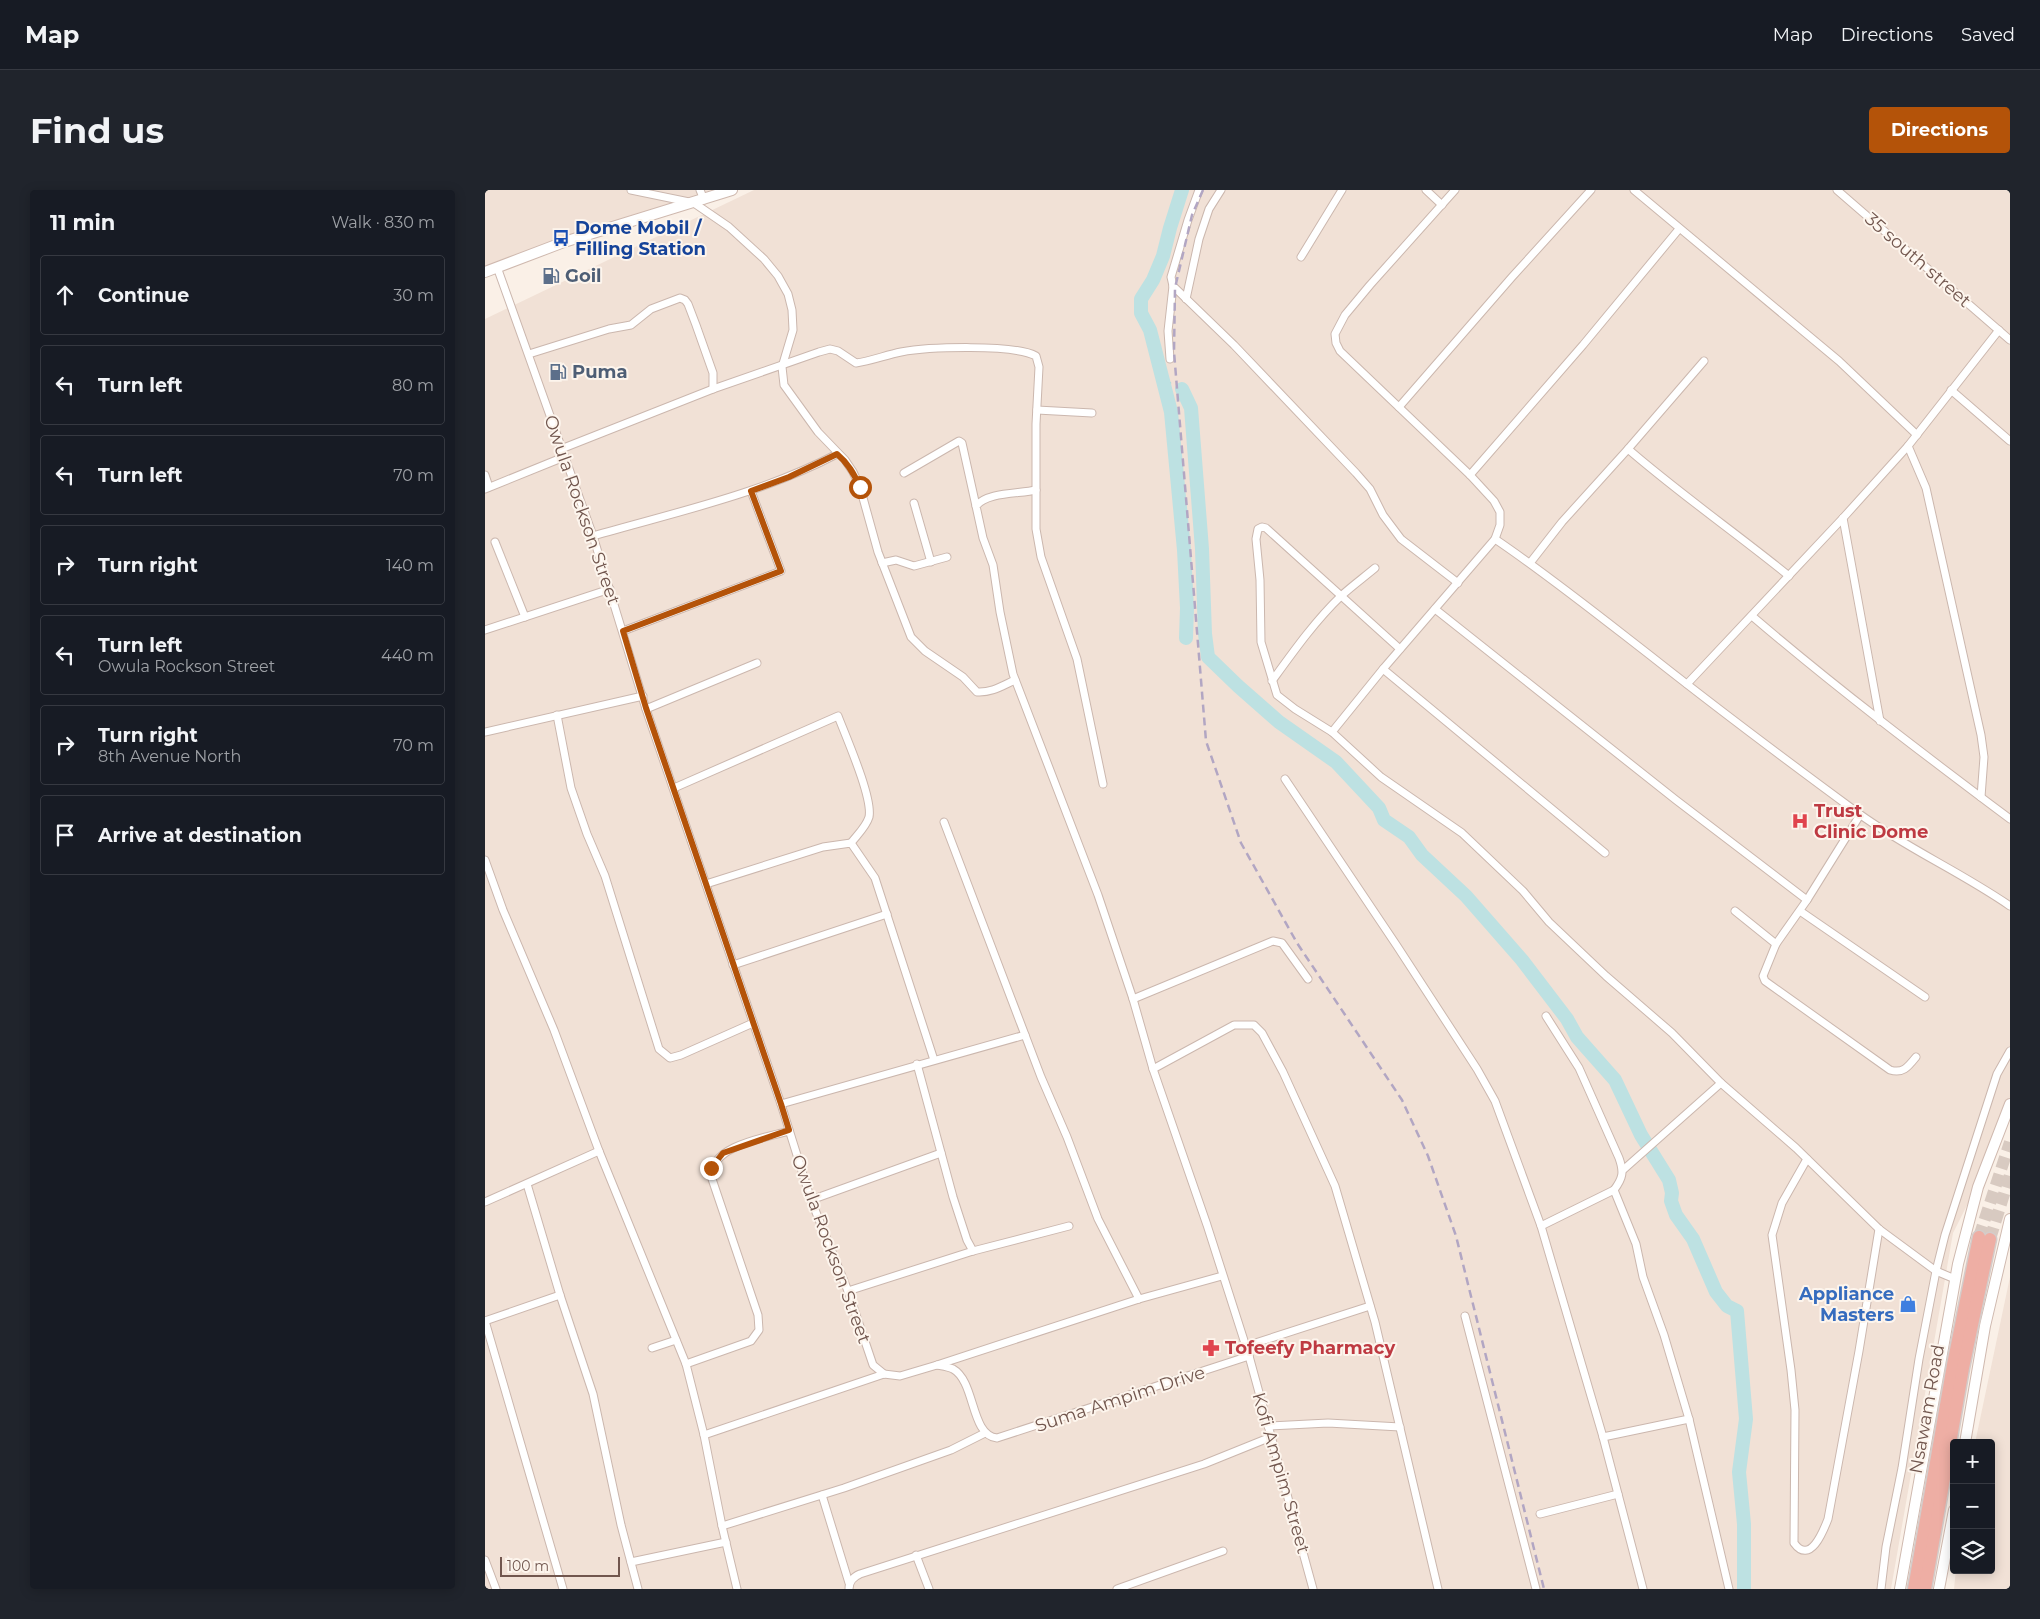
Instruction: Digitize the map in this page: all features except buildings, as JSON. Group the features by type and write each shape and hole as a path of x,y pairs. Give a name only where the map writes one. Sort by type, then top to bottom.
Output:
{"highway":[{"name":"Nsawam Road","path":"1914,1589 1953,1365 1985,1238 1925,1589"}],"main road":[{"path":"485,272 564,242 699,198 732,190"},
{"path":"1900,1589 1955,1280 1978,1187 2010,1104"},
{"path":"1966,1439 1985,1326 2010,1219"},
{"path":"1939,1589 1950,1529"}],"street":[{"path":"631,190 699,198 773,270 788,294 792,310 793,330 783,363 782,375 784,385 837,454 849,466 860,487 882,563 911,637 925,651 963,677 977,692 996,689 1015,680"},
{"path":"1170,359 1168,331 1173,286 1171,277 1199,190"},
{"path":"1186,299 1199,239 1209,209 1221,190"},
{"path":"1301,258 1342,190"},
{"path":"1426,190 1442,205"},
{"path":"1332,732 1383,669 1495,540 1500,525 1500,512 1494,501 1470,475 1340,351 1336,343 1335,334 1345,315 1455,190"},
{"path":"1399,407 1512,276 1591,190"},
{"path":"1634,190 1839,361 1917,435"},
{"name":"35 south street","path":"1837,190 2010,340"},
{"path":"1470,475 1583,346 1679,229"},
{"name":"Owula Rockson Street","path":"497,267 593,536 646,708 781,1104 811,1200 848,1291 873,1365 883,1374"},
{"path":"1173,286 1234,345 1356,473 1370,489 1383,515 1401,539 1458,583"},
{"path":"529,354 609,329 631,326 651,309 680,298 688,304 696,325 713,373 713,388"},
{"path":"1687,684 1908,446 1999,330"},
{"path":"561,449 713,388 783,363 830,350 839,351 856,363 902,352 942,348 1003,349 1036,356 1038,360 1036,529 1041,557 1077,659 1103,784"},
{"path":"1530,563 1562,522 1629,449 1703,361"},
{"path":"1951,390 2010,441"},
{"path":"1037,410 1092,413"},
{"name":"Kofi Ampim Street","path":"904,473 959,441 962,444 983,538 993,565 1000,612 1015,680 1098,895 1133,999 1153,1069 1207,1225 1249,1356 1313,1589"},
{"path":"1908,446 1926,488 1981,735 1984,757 1981,797"},
{"path":"1629,449 1674,488 1733,531 1789,576"},
{"path":"593,536 751,491 789,477 837,454"},
{"path":"485,476 487,488 564,457"},
{"path":"976,506 981,500 992,496 1036,490"},
{"path":"623,631 781,571 751,491"},
{"path":"914,503 931,562"},
{"path":"1843,518 1880,721"},
{"path":"1400,650 1266,528 1261,527 1258,529 1256,538 1260,580 1261,642 1277,695 1295,709 1332,732 1381,777 1462,833 1523,892 1549,922 1606,976 1672,1033 1721,1082 1807,1159 1879,1228 1936,1271 1955,1280"},
{"path":"1495,540 1530,563 1860,815 1917,852 1983,887 2010,906"},
{"path":"495,542 525,617"},
{"path":"882,563 897,560 914,566 947,557"},
{"path":"1272,681 1297,647 1341,596 1375,568"},
{"path":"485,630 609,589"},
{"path":"1435,609 1676,800 1807,900"},
{"path":"1752,616 1880,721 2010,819"},
{"path":"646,708 757,663"},
{"path":"1383,669 1605,853"},
{"path":"485,732 557,714 643,696"},
{"path":"557,714 571,788 587,834 605,876 659,1049 670,1058 681,1055 753,1023"},
{"path":"674,788 838,716 856,765 869,810 866,824 851,843 823,847 706,884"},
{"path":"1285,779 1477,1069 1495,1100 1541,1226 1603,1436 1643,1589"},
{"path":"1860,815 1777,944 1763,976 1765,981 1890,1070 1898,1072 1905,1070 1916,1058"},
{"path":"943,822 1098,1219 1139,1299"},
{"path":"851,843 875,878 934,1060"},
{"path":"485,860 503,910 554,1030 599,1150 686,1364 704,1435 737,1589"},
{"path":"1735,911 1777,944"},
{"path":"1800,911 1925,997"},
{"path":"733,965 887,914"},
{"path":"1133,999 1273,941 1282,943 1309,979"},
{"path":"1541,1226 1615,1190 1621,1181 1623,1170 1579,1068 1546,1016"},
{"path":"1153,1069 1234,1025 1254,1025 1263,1032 1335,1186 1370,1306 1439,1589"},
{"path":"781,1104 1025,1035"},
{"path":"1881,1589 1888,1533 1902,1468 1919,1359 1936,1271 1945,1235 1997,1074 2010,1051"},
{"path":"917,1064 953,1197 967,1240 973,1251"},
{"path":"1623,1170 1721,1082"},
{"path":"686,1364 751,1341 759,1330 758,1315 711,1176 711,1168 723,1153 789,1130"},
{"path":"485,1202 599,1150"},
{"path":"811,1200 941,1153"},
{"path":"1807,1159 1782,1203 1772,1235 1795,1410 1794,1543 1798,1548 1804,1550 1812,1548 1819,1539 1828,1520 1879,1228"},
{"path":"527,1184 560,1295 593,1394 621,1525 638,1589"},
{"path":"1615,1190 1636,1244 1643,1277 1664,1335 1689,1419 1729,1589"},
{"path":"848,1291 973,1251 1069,1226"},
{"path":"704,1435 883,1374 900,1376 1139,1299 1222,1276"},
{"path":"560,1295 485,1321 563,1589"},
{"path":"1245,1346 1370,1306"},
{"path":"1465,1316 1535,1589"},
{"path":"652,1348 676,1340"},
{"name":"Suma Ampim Drive","path":"722,1526 822,1495 951,1450 988,1435 997,1438 1249,1356"},
{"path":"937,1365 953,1369 962,1378 988,1435"},
{"path":"1603,1436 1689,1419"},
{"path":"1268,1426 1328,1422 1400,1427"},
{"path":"849,1586 854,1577 860,1574 1204,1464 1271,1436"},
{"path":"1540,1514 1618,1494"},
{"path":"822,1495 849,1586"},
{"path":"631,1562 726,1542"},
{"path":"1117,1589 1223,1552"},
{"path":"916,1555 929,1589"},
{"path":"485,1560 496,1589"}],"shaded area":[{"path":"485,190 731,190 485,275"},
{"path":"754,190 2010,190 2010,1120 1953,1233 1891,1589 485,1589 485,319"},
{"path":"2010,1277 2010,1589 1954,1589 1956,1574 1995,1574 1995,1439 1976,1439"}],"waterway":[{"path":"1182,190 1163,256 1153,280 1141,299 1141,313 1150,330 1171,412 1184,550 1187,608 1186,638"},
{"path":"1164,387 1170,383"},
{"path":"1182,389 1191,408 1208,657 1279,722 1336,762 1379,808 1384,820 1409,837 1422,855 1466,896 1522,960 1567,1019 1577,1037 1615,1080 1641,1135 1669,1180 1672,1193 1671,1201 1676,1215 1693,1239 1716,1292 1727,1306 1737,1311 1746,1419 1739,1472 1744,1524 1744,1589"}],"tunnel":[{"path":"1979,1237 2010,1142"},
{"path":"1990,1239 2010,1175"}],"railway":[{"path":"1203,190 1192,215 1175,288 1174,352 1206,741 1241,843 1297,943 1402,1100 1428,1156 1456,1236 1544,1589"}],"place":[{"name":"Dome Mobil / Filling Station","path":"561,238"},
{"name":"Goil","path":"551,276"},
{"name":"Puma","path":"558,372"},
{"name":"Trust Clinic Dome","path":"1800,821"},
{"name":"Appliance Masters","path":"1908,1304"},
{"name":"Tofeefy Pharmacy","path":"1211,1348"}],"route":[{"path":"711,1168 715,1160 731,1149 789,1130 646,708 623,631 781,571 751,491 789,477 837,454 845,460 860,487"}]}
